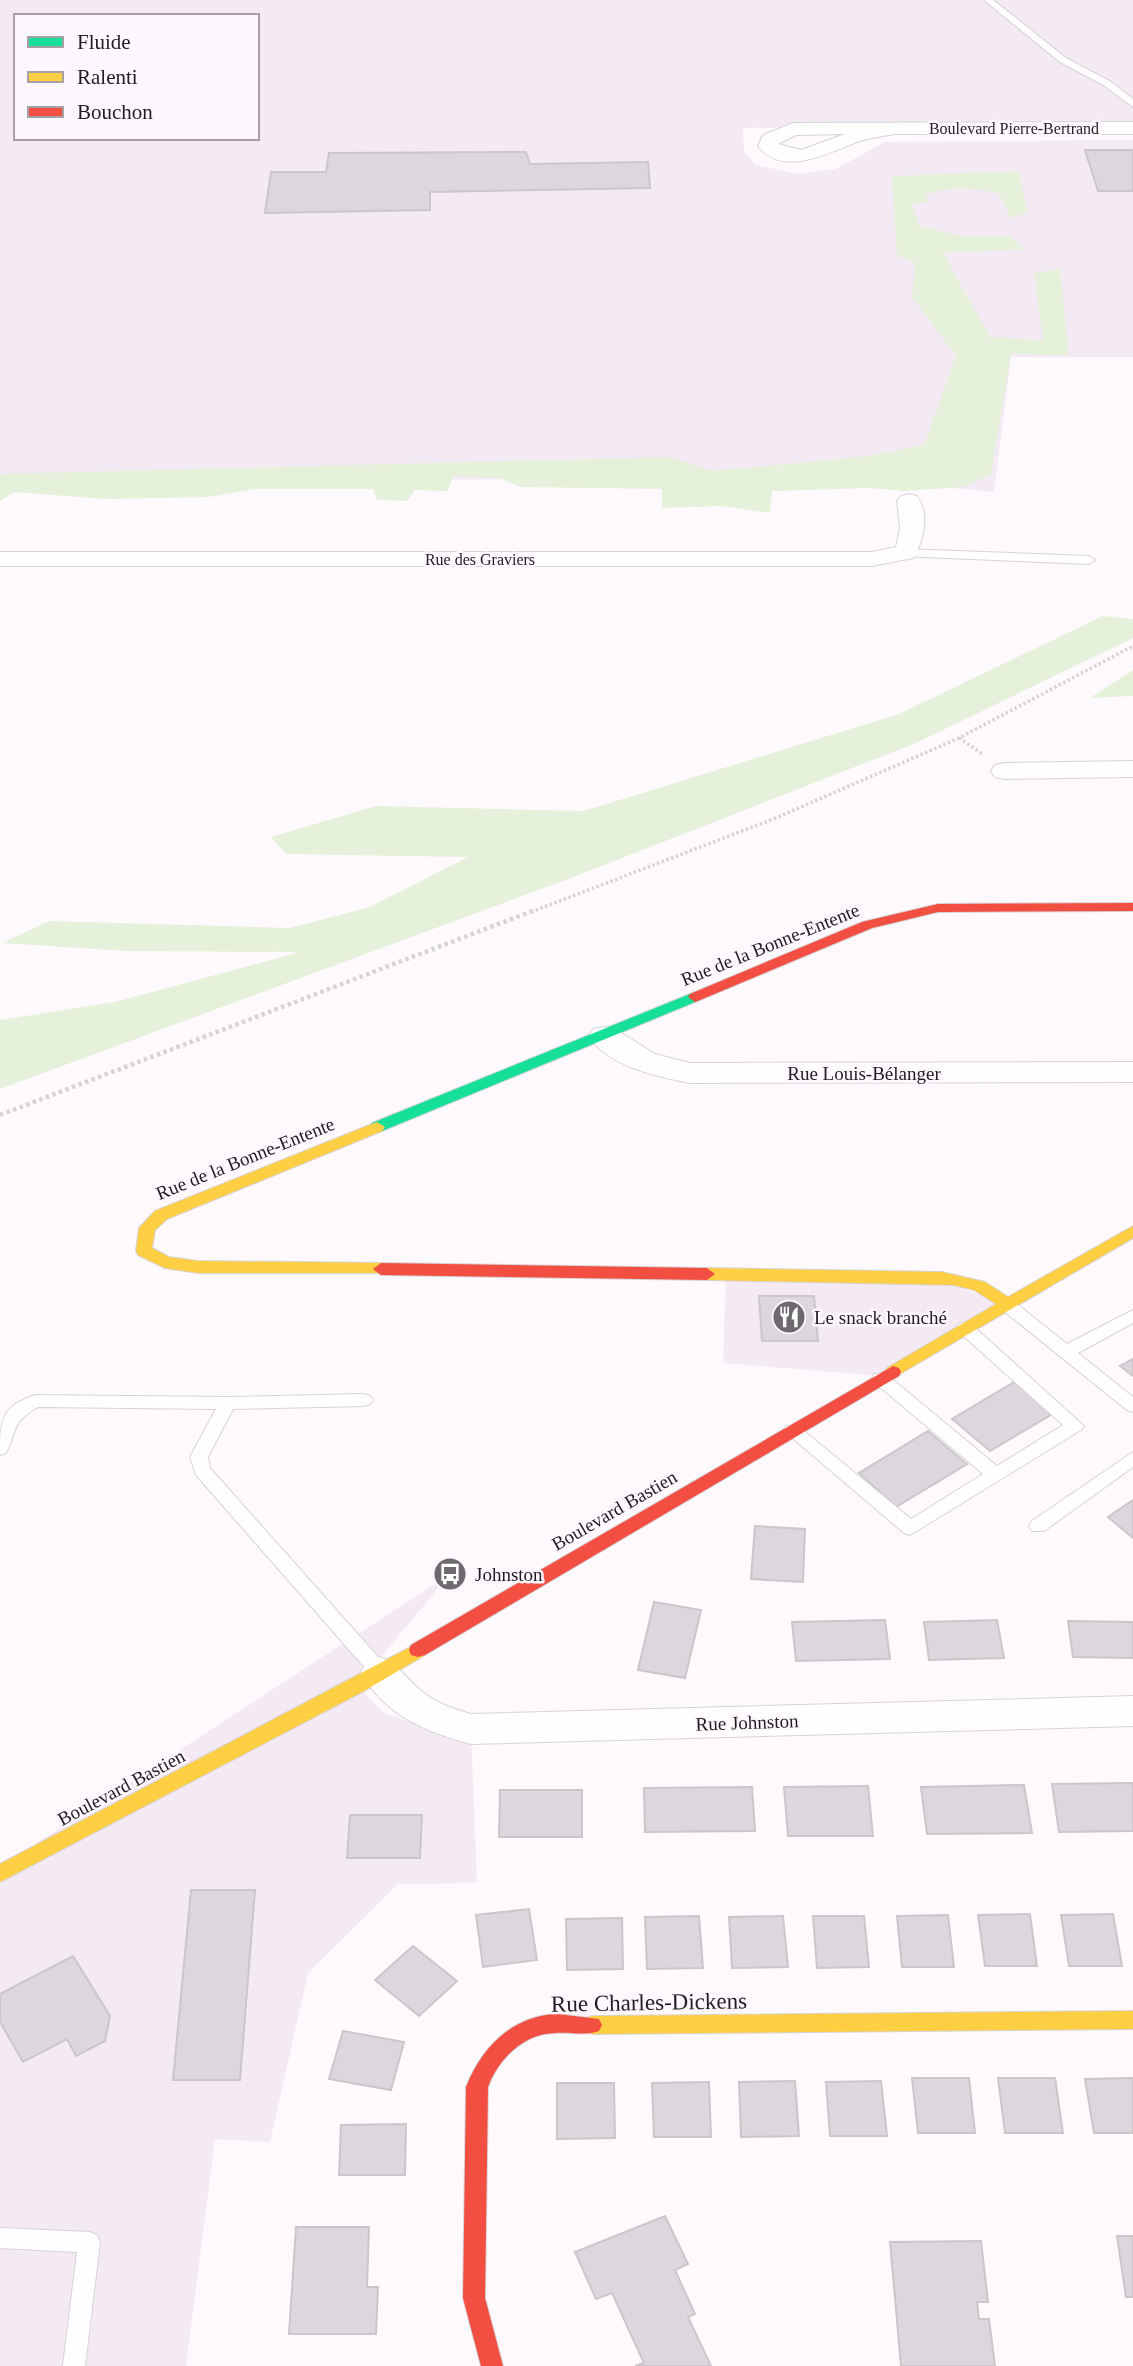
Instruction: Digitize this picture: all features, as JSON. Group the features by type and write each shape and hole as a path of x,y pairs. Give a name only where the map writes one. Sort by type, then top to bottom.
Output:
{"street":[{"name":"Boulevard Pierre-Bertrand","path":"895,128 850,138 810,155 782,155 768,146 770,139 793,129 895,128 1133,128"},
{"path":"904,553 913,536 909,500"},
{"name":"Rue des Graviers","path":"0,559 872,559 904,553"},
{"path":"996,764 1133,769"},
{"name":"Rue de la Bonne-Entente","path":"1006,1304 988,1288 960,1280 930,1277 198,1267 165,1262 144,1251 143,1234 153,1219 176,1208 604,1036 867,926 938,908 1133,907"},
{"name":"Rue Louis-Bélanger","path":"604,1036 630,1056 657,1067 690,1073 1133,1072"},
{"name":"Boulevard Bastien","path":"0,1874 380,1672 1133,1231"},
{"name":"Rue Johnston","path":"380,1672 402,1699 435,1720 471,1729 1133,1712"},
{"name":"Rue Charles-Dickens","path":"492,2366 474,2298 477,2087 480,2073 505,2042 538,2025 1133,2020"}],"lane":[{"path":"988,0 1063,60 1108,84 1133,104"},
{"path":"904,553 1089,560"},
{"path":"1006,1304 1133,1406"},
{"path":"1065,1353 1133,1316"},
{"path":"792,1430 911,1528 1075,1426 965,1328"},
{"path":"880,1378 996,1475"},
{"path":"0,1449 5,1424 20,1409 35,1401 228,1403 364,1400"},
{"path":"228,1403 199,1457 202,1470 380,1672"},
{"path":"1038,1527 1133,1458"},
{"path":"0,2238 89,2242 74,2366"}],"path":[{"path":"0,1115 776,818 959,738 1133,646"},
{"path":"959,738 996,764"}],"shaded area":[{"path":"0,0 1133,0 1133,125 743,128 744,152 756,165 798,174 836,169 885,142 1133,140 1133,357 1011,357 994,492 846,478 0,481"},
{"path":"726,1274 930,1277 1006,1304 884,1376 723,1363"},
{"path":"450,1574 357,1686 384,1713 423,1726 471,1729 477,1883 398,1884 308,1973 270,2142 215,2139 186,2366 0,2366 0,1867"}],"green space":[{"path":"1019,171 1027,212 1011,218 998,193 980,190 952,189 934,192 925,195 928,202 912,205 920,226 961,236 1010,236 1024,249 943,253 990,337 1043,340 1034,273 1060,269 1069,355 1011,354 991,474 963,487 905,491 870,488 772,491 770,513 722,506 662,508 662,489 520,487 499,478 454,476 447,491 415,490 407,501 377,500 373,489 256,489 208,497 105,499 14,492 0,501 0,474 670,457 712,471 869,456 924,445 956,356 912,297 915,264 897,255 892,176"},
{"path":"1103,616 1133,619 1133,638 916,743 571,878 0,1089 0,1020 115,1002 300,952 126,951 2,943 49,921 290,928 370,907 468,857 286,854 271,837 376,806 584,811 899,714"},
{"path":"1133,670 1133,696 1090,698"}],"building":[{"path":"1085,150 1133,150 1133,191 1098,191"},
{"path":"526,152 530,164 648,162 650,188 430,192 430,210 265,213 271,172 326,172 329,153"},
{"path":"759,1296 814,1296 818,1341 762,1341"},
{"path":"1133,1359 1133,1376 1120,1366"},
{"path":"1016,1381 1054,1413 990,1451 952,1419"},
{"path":"928,1431 967,1464 896,1507 859,1473"},
{"path":"1133,1500 1133,1538 1108,1517"},
{"path":"755,1526 805,1529 803,1582 751,1579"},
{"path":"654,1602 701,1610 685,1678 638,1670"},
{"path":"885,1620 890,1659 796,1661 792,1622"},
{"path":"997,1620 1004,1658 929,1660 924,1622"},
{"path":"1068,1621 1133,1622 1133,1658 1073,1657"},
{"path":"1133,1783 1133,1831 1059,1832 1052,1784"},
{"path":"1024,1785 1032,1833 927,1834 921,1787"},
{"path":"868,1786 873,1836 788,1836 784,1787"},
{"path":"752,1787 755,1831 645,1832 644,1788"},
{"path":"500,1790 582,1790 582,1837 499,1837"},
{"path":"350,1815 422,1815 420,1858 347,1858"},
{"path":"191,1890 255,1890 240,2080 173,2080"},
{"path":"529,1909 537,1960 483,1967 476,1915"},
{"path":"1030,1914 1037,1966 985,1966 978,1915"},
{"path":"1113,1914 1122,1966 1069,1966 1061,1915"},
{"path":"948,1915 954,1967 902,1967 897,1916"},
{"path":"699,1916 703,1968 647,1969 645,1917"},
{"path":"783,1916 788,1967 732,1968 729,1917"},
{"path":"813,1916 864,1916 869,1967 817,1968"},
{"path":"622,1918 623,1969 567,1970 566,1919"},
{"path":"413,1946 457,1981 419,2016 375,1980"},
{"path":"73,1956 110,2016 105,2041 76,2056 67,2039 23,2062 0,2022 0,1994"},
{"path":"343,2031 404,2042 391,2090 329,2079"},
{"path":"912,2078 969,2078 975,2133 918,2133"},
{"path":"998,2078 1055,2078 1063,2133 1005,2133"},
{"path":"1133,2078 1133,2133 1094,2133 1085,2079"},
{"path":"795,2081 799,2136 741,2137 739,2082"},
{"path":"881,2081 887,2136 830,2136 826,2082"},
{"path":"709,2082 711,2137 654,2137 652,2083"},
{"path":"557,2083 614,2083 615,2138 557,2139"},
{"path":"406,2124 405,2175 339,2175 341,2125"},
{"path":"665,2216 688,2264 675,2270 695,2314 688,2317 711,2366 635,2366 644,2363 612,2293 596,2299 575,2252"},
{"path":"296,2227 369,2227 367,2287 378,2287 376,2334 289,2334"},
{"path":"1117,2236 1133,2236 1133,2297 1126,2297"},
{"path":"981,2241 988,2302 977,2302 979,2319 989,2319 995,2366 901,2366 890,2242"}],"traffic: fast":[{"path":"377,1127 695,997"}],"traffic: slow":[{"path":"377,1127 161,1215 147,1228 144,1251 165,1262 198,1267 381,1269"},
{"path":"893,1372 1133,1231"},
{"path":"707,1274 942,1278 979,1286 1006,1304"},
{"path":"0,1874 357,1686 418,1650"},
{"path":"592,2025 1133,2020"}],"traffic: jam":[{"path":"695,997 867,925 938,908 1133,907"},
{"path":"381,1269 707,1274"},
{"path":"418,1650 893,1372"},
{"path":"492,2366 474,2298 477,2087 492,2058 508,2042 526,2030 550,2024 592,2025"}],"place":[{"name":"Le snack branché","path":"789,1317"},
{"name":"Johnston","path":"450,1574"}]}
